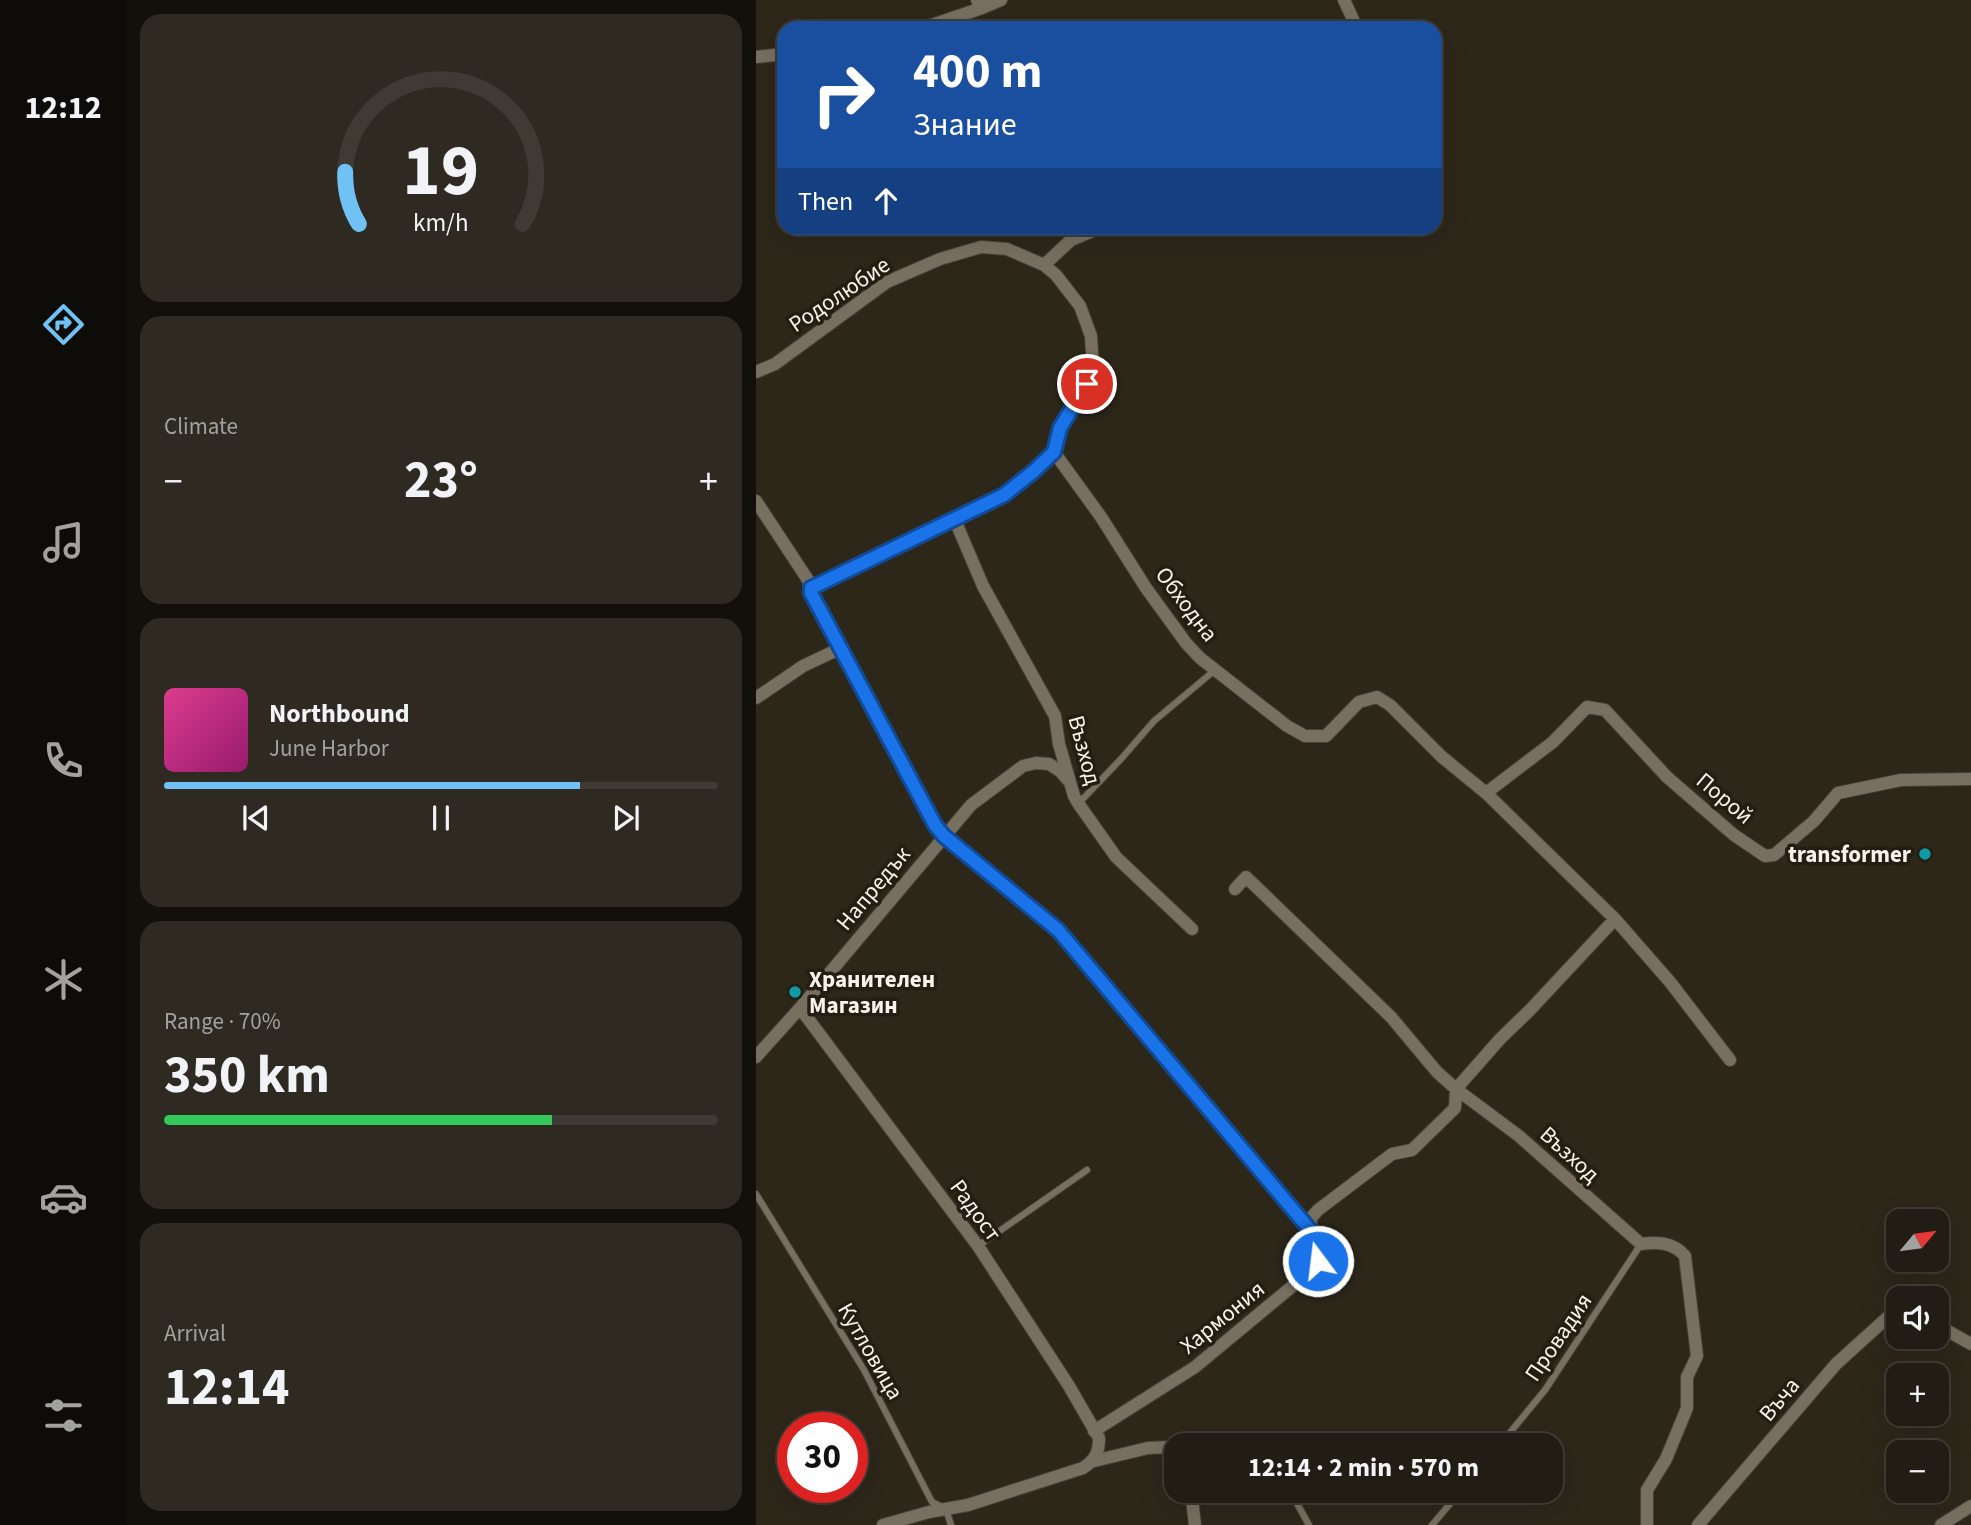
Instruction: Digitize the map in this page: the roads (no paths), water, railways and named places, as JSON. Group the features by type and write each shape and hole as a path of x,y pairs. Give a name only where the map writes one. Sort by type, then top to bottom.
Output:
{"street":[{"path":"939,21 979,4 1001,0"},
{"path":"1344,0 1354,21"},
{"path":"756,57 777,55"},
{"path":"811,588 1004,495 1054,452 1060,428 1087,384 1093,368 1093,349 1087,321 1080,306 1067,287 1044,265 1071,240 1083,235"},
{"name":"Родолюбие","path":"756,372 775,364 887,282 940,258 981,247 1007,249 1044,265"},
{"name":"Обходна","path":"1054,452 1186,643 1215,670 1304,736 1326,736 1359,702 1377,697 1391,705 1443,757 1486,793"},
{"path":"756,501 808,580 811,593 839,649 935,825 944,836 1058,930 1311,1231"},
{"name":"Възход","path":"954,519 983,586 1055,716 1059,744 1078,803 1116,857 1192,929"},
{"path":"756,698 803,666 839,649"},
{"name":"Порой","path":"1486,793 1553,741 1587,707 1605,710 1667,777 1734,835 1765,856 1774,855 1814,821 1838,793 1901,780 1971,779"},
{"name":"Напредък","path":"756,1057 971,806 1023,766 1036,763 1049,764 1071,783"},
{"path":"1486,793 1615,919 1670,982 1730,1060"},
{"name":"Възход","path":"1235,889 1246,877 1391,1017 1437,1072 1518,1136 1641,1244"},
{"path":"1311,1231 1311,1218 1318,1210 1392,1154 1412,1150 1455,1108 1456,1089 1615,919"},
{"name":"Радост","path":"800,1008 978,1247 1069,1386 1099,1438 1094,1461"},
{"name":"Хармония","path":"1094,1431 1195,1367 1312,1270 1320,1253 1319,1243 1311,1231"},
{"path":"1641,1244 1656,1242 1673,1246 1685,1256 1698,1356 1687,1377 1688,1408 1666,1459 1647,1490 1647,1525"},
{"name":"Въча","path":"1698,1525 1836,1364 1886,1319"},
{"path":"1949,1332 1971,1344"},
{"path":"883,1525 968,1505 1083,1468 1094,1461 1148,1448 1164,1447"},
{"path":"1192,1503 1195,1525"},
{"path":"1941,1525 1971,1506"}],"lane":[{"path":"1078,803 1121,760 1154,720 1215,670"},
{"path":"978,1247 1087,1170"},
{"name":"Кутловица","path":"756,1194 864,1370 932,1502 946,1509 951,1525"},
{"name":"Провадия","path":"1510,1433 1545,1390 1641,1244"},
{"path":"1297,1503 1310,1525"},
{"path":"1432,1525 1451,1503"}],"place":[{"name":"transformer","path":"1925,854"},
{"name":"Хранителен Магазин","path":"795,992"}]}
